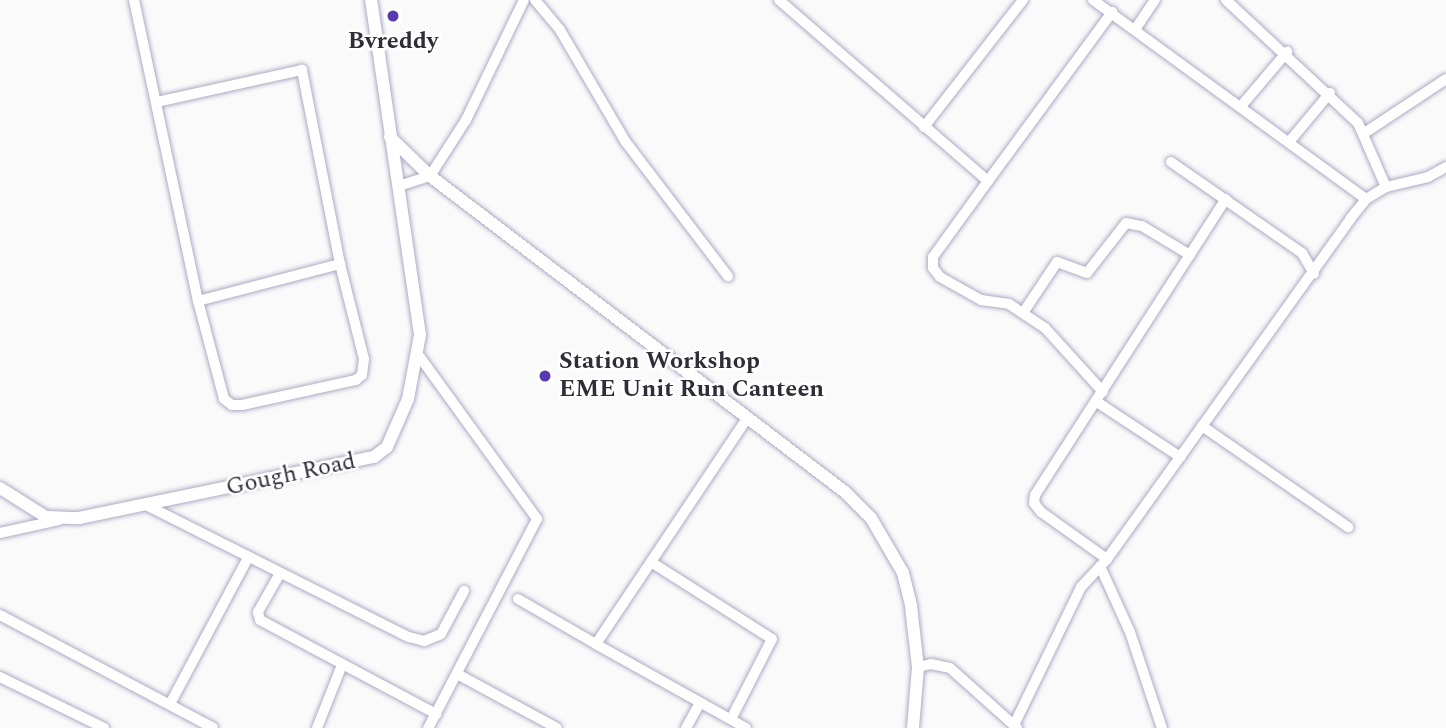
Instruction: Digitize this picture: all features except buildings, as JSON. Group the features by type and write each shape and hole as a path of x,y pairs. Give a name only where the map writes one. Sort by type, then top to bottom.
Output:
{"street":[{"path":"134,0 198,301 219,387 232,405 343,385 362,375 364,359 340,264 302,69 156,102"},
{"name":"Gough Road","path":"59,520 148,506 374,457 387,446 402,419 420,335 371,0"},
{"path":"399,186 430,176 466,120 524,0"},
{"path":"535,0 560,30 625,141 728,276"},
{"path":"779,0 988,181"},
{"path":"924,127 1023,0"},
{"path":"1093,0 1242,105 1366,199"},
{"path":"1136,28 1155,0"},
{"path":"1226,0 1287,52 1366,132 1386,187"},
{"path":"1112,12 933,257 933,268 940,277 981,300 1009,304 1023,313 1065,347 1100,397 1180,457"},
{"path":"1242,105 1287,52"},
{"path":"1366,132 1446,79"},
{"path":"1289,142 1330,93"},
{"path":"390,137 430,176 845,492 871,518 903,573 918,667 913,728"},
{"path":"1171,162 1309,259 1314,274"},
{"path":"918,667 932,664 950,668 1015,727 1066,610 1104,563 1366,199 1386,187 1428,177 1446,167"},
{"path":"1162,728 1104,563 1034,503 1226,199"},
{"path":"1023,313 1057,262 1087,273 1126,223 1142,226 1190,255"},
{"path":"198,301 340,264"},
{"path":"417,353 537,519 459,675 428,728"},
{"path":"596,644 748,417"},
{"path":"1202,426 1348,527"},
{"path":"0,488 46,517 59,520"},
{"path":"148,506 247,560 425,641 441,634 464,591"},
{"path":"0,533 59,520"},
{"path":"170,704 247,560"},
{"path":"518,599 739,724 772,639 651,562"},
{"path":"279,575 257,617 436,714"},
{"path":"0,615 214,728"},
{"path":"317,728 342,665"},
{"path":"459,675 557,728"},
{"path":"0,677 104,728"},
{"path":"690,727 700,703"}],"place":[{"name":"Bvreddy","path":"393,16"},
{"name":"Station Workshop EME Unit Run Canteen","path":"545,376"}]}
